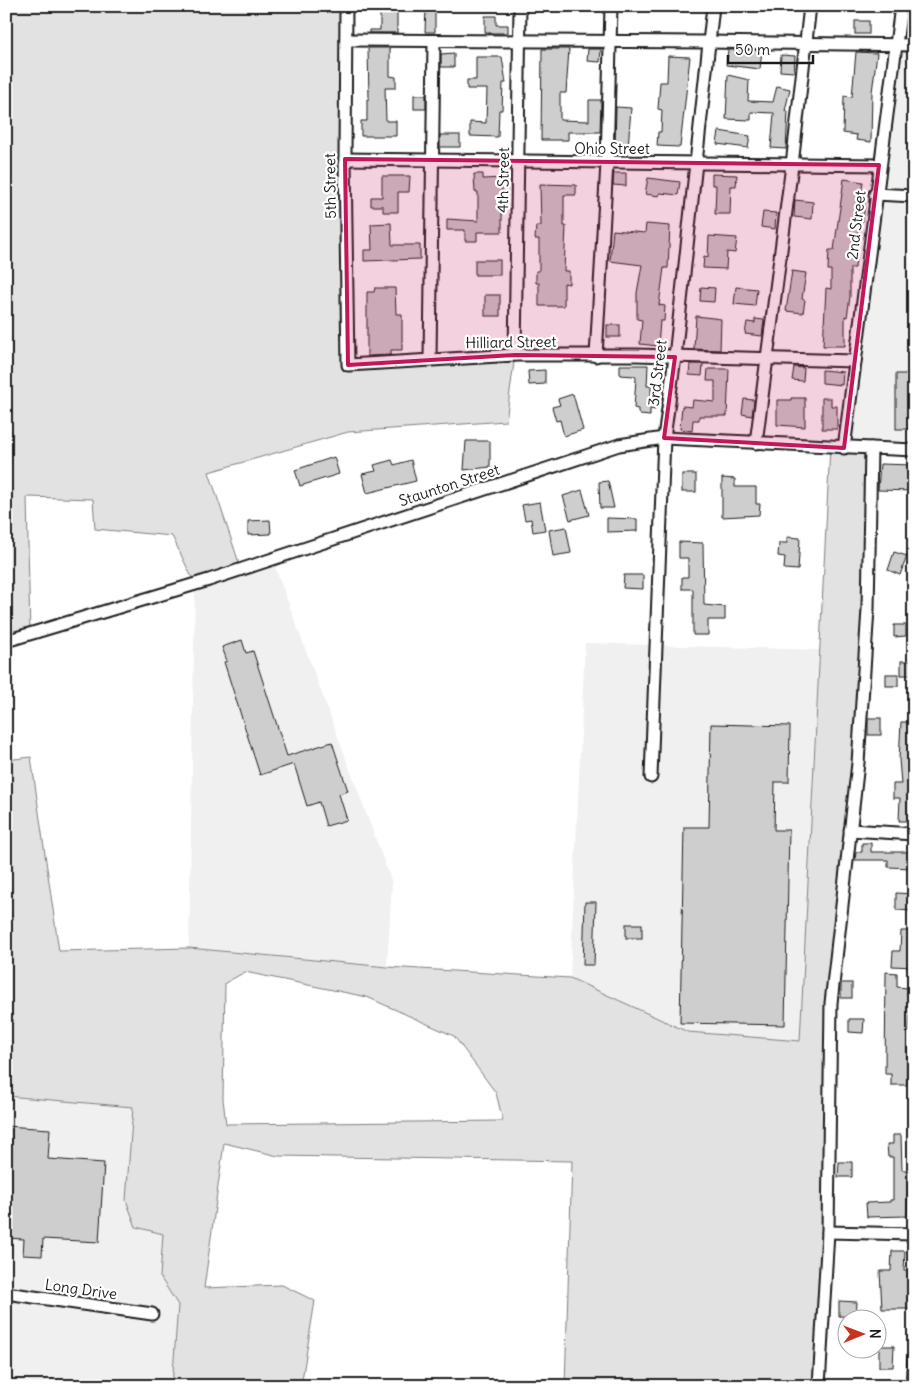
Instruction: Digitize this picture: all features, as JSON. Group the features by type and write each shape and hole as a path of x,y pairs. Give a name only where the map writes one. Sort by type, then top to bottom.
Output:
{"street":[{"name":"5th Street","path":"346,6 345,159 348,365"},
{"name":"4th Street","path":"515,355 520,6"},
{"path":"596,356 607,163 611,6"},
{"name":"3rd Street","path":"652,777 664,438 675,357 712,6"},
{"path":"756,443 792,164 810,6"},
{"name":"2nd Street","path":"844,448 875,194 901,6"},
{"path":"346,40 709,42 914,46"},
{"path":"430,360 434,41"},
{"name":"Ohio Street","path":"345,159 879,165"},
{"path":"875,194 914,196"},
{"name":"Hilliard Street","path":"348,365 515,355 854,360"},
{"name":"Staunton Street","path":"6,641 209,580 619,446 664,438 914,450"},
{"path":"819,1386 828,1232 831,1003 858,763 868,609 871,448"},
{"path":"850,830 914,834"},
{"path":"828,1232 914,1234"},
{"name":"Long Drive","path":"6,1293 152,1314"},
{"path":"912,1386 914,1358"}],"highlighted area":[{"path":"345,159 879,165 844,448 664,438 675,357 515,355 348,365"}],"shaded area":[{"path":"6,6 346,6 348,364 515,355 506,421 348,432 209,472 241,569 195,584 172,536 95,529 93,499 27,497 30,634 6,641"},
{"path":"895,45 914,45 914,450 844,448"},
{"path":"830,447 871,448 868,609 831,1003 819,1386 565,1386 572,1161 278,1156 224,1143 204,1288 282,1285 315,1301 301,1386 172,1386 178,1305 160,1277 163,1234 136,1227 126,1200 133,1107 6,1096 6,760 31,757 59,951 189,948 387,967 570,978 688,1032 800,1041","holes":["245,972 367,997 454,1036 496,1093 503,1121 226,1124 223,1099 225,983"]},
{"path":"272,559 392,883 387,967 189,948 195,584"},
{"path":"585,643 819,650 800,1041 688,1032 570,978"},
{"path":"6,1096 133,1107 126,1200 163,1234 160,1277 178,1305 172,1386 6,1386"}],"building":[{"path":"380,6 397,6 397,33 369,33 369,30 380,30"},
{"path":"426,6 435,6 435,32 425,32"},
{"path":"485,16 496,16 496,25 508,25 508,33 485,33"},
{"path":"855,21 869,21 869,34 855,34"},
{"path":"368,48 390,48 390,76 396,77 396,88 385,88 386,121 396,121 396,136 361,136 361,121 367,121 367,99 369,99"},
{"path":"542,49 569,49 566,93 560,93 560,120 589,121 589,100 601,100 600,132 568,132 568,140 541,140"},
{"path":"588,49 601,49 600,62 587,61"},
{"path":"728,50 762,50 760,69 726,65"},
{"path":"856,52 877,53 872,92 871,142 856,140 857,135 843,133 844,96 852,97"},
{"path":"454,53 454,67 441,67 441,54"},
{"path":"781,55 795,56 794,72 780,71"},
{"path":"668,56 690,57 680,147 657,146 658,132 661,132 662,110 658,109 660,82 667,82"},
{"path":"476,57 502,57 506,83 503,83 502,110 499,110 498,137 470,136 470,122 486,123 487,89 467,89 467,80 476,80"},
{"path":"728,75 749,80 748,101 773,102 777,86 790,89 785,111 788,111 786,149 771,148 774,113 751,112 751,120 726,119"},
{"path":"414,95 426,95 426,109 414,109"},
{"path":"616,107 631,108 628,148 615,148"},
{"path":"719,131 750,136 748,148 717,144"},
{"path":"440,135 460,135 460,147 440,147"},
{"path":"614,173 626,173 626,186 613,185"},
{"path":"474,174 483,174 483,179 502,178 502,232 477,232 477,241 465,241 465,230 447,230 447,219 478,221 478,192 475,192"},
{"path":"712,174 737,175 736,186 731,186 730,214 715,214 716,185 712,185"},
{"path":"382,176 410,176 409,192 398,192 398,212 383,212 383,206 371,206 371,197 382,197"},
{"path":"648,178 680,182 678,195 660,193 659,196 645,194"},
{"path":"844,179 863,182 860,203 865,203 863,221 859,221 855,268 850,268 850,297 847,317 845,316 845,346 823,346 826,288 831,289 831,270 828,270 829,250 834,250"},
{"path":"540,184 576,185 576,195 564,195 564,226 566,226 564,271 569,271 569,284 564,283 564,306 539,306 539,283 536,283 536,271 539,271 539,239 535,239 536,226 541,226"},
{"path":"795,200 813,202 812,219 794,217"},
{"path":"763,212 776,213 775,229 761,227"},
{"path":"391,223 392,245 420,245 420,259 364,261 364,250 372,250 371,224"},
{"path":"646,224 670,226 668,268 664,268 659,305 665,306 664,321 660,321 658,346 640,344 642,320 637,319 637,293 642,265 610,261 613,230 645,233"},
{"path":"709,236 737,238 735,253 727,252 726,269 703,268 704,256 708,257"},
{"path":"475,260 500,260 500,275 475,275"},
{"path":"792,271 806,273 802,299 805,300 803,313 786,311"},
{"path":"701,287 715,288 714,302 700,301"},
{"path":"736,287 757,289 755,306 734,304"},
{"path":"375,288 395,288 396,314 402,314 402,350 391,350 391,355 367,356 367,292 374,292"},
{"path":"485,295 500,295 500,316 485,316"},
{"path":"696,316 721,319 720,350 694,349"},
{"path":"755,319 764,320 762,336 745,334 747,322 755,323"},
{"path":"607,325 620,325 620,337 607,337"},
{"path":"690,364 703,364 702,376 689,375"},
{"path":"620,365 648,365 647,386 651,386 651,400 656,400 655,410 650,409 650,416 640,415 638,409 634,408 636,378 635,376 620,375"},
{"path":"794,367 804,368 803,381 792,380"},
{"path":"708,369 729,369 727,416 699,416 699,420 693,420 692,431 680,429 682,406 692,407 693,400 715,402 715,381 707,381"},
{"path":"545,370 545,384 529,385 528,371"},
{"path":"822,370 843,372 842,385 822,383"},
{"path":"896,374 914,374 914,429 896,429"},
{"path":"573,394 583,430 564,436 560,420 556,421 552,407 560,405 558,399"},
{"path":"791,398 805,398 805,427 777,425 777,400 791,400"},
{"path":"822,398 831,398 831,406 837,406 837,429 822,429"},
{"path":"744,399 754,400 752,416 742,414"},
{"path":"466,441 490,441 490,467 464,470"},
{"path":"334,457 339,474 300,486 295,470"},
{"path":"392,460 394,465 411,460 416,481 367,493 362,474 376,471 374,465"},
{"path":"880,464 913,465 913,491 878,490"},
{"path":"682,474 696,474 696,492 682,492"},
{"path":"722,478 735,479 735,487 756,487 756,504 760,504 759,515 722,517"},
{"path":"608,481 614,508 600,508 599,482"},
{"path":"582,490 589,515 570,520 563,496"},
{"path":"540,502 545,530 533,532 531,519 525,520 522,505"},
{"path":"607,518 637,519 637,531 607,532"},
{"path":"270,520 271,534 248,535 248,521"},
{"path":"566,527 571,553 553,556 549,530"},
{"path":"787,537 800,538 798,570 784,569 785,557 778,556 779,543 787,543"},
{"path":"679,542 703,543 704,605 725,607 725,620 708,620 708,635 693,635 693,589 682,589 682,577 688,577 688,558 679,558"},
{"path":"894,552 907,556 900,575 888,570"},
{"path":"624,575 643,575 643,589 623,588"},
{"path":"894,625 906,625 906,636 894,637"},
{"path":"242,640 246,653 253,651 287,756 332,742 348,791 339,794 347,820 326,826 319,802 307,806 294,764 260,775 224,662 227,661 222,647"},
{"path":"901,661 914,661 914,675 901,675"},
{"path":"886,674 898,674 898,686 886,686"},
{"path":"868,718 881,718 881,735 868,735"},
{"path":"901,722 914,722 914,821 899,821 900,798 893,798 893,784 901,784 899,759"},
{"path":"711,724 790,726 789,782 775,782 774,830 789,830 785,1025 680,1023 684,827 709,827"},
{"path":"862,843 871,843 871,852 914,852 912,868 888,867 888,860 855,860 856,852 862,852"},
{"path":"896,893 914,894 914,911 896,910"},
{"path":"585,902 596,902 594,965 583,965"},
{"path":"626,924 642,924 642,938 626,938"},
{"path":"901,931 914,931 914,967 892,966 893,951 900,951"},
{"path":"886,972 897,973 897,987 908,988 907,995 911,995 909,1032 907,1032 907,1085 891,1085 891,1074 885,1074"},
{"path":"841,983 852,983 852,998 841,998"},
{"path":"849,1019 864,1019 863,1033 849,1032"},
{"path":"6,1126 50,1129 48,1159 104,1163 99,1242 43,1239 42,1256 23,1255 24,1239 6,1238"},
{"path":"893,1135 901,1135 902,1170 909,1170 907,1216 867,1217 866,1203 890,1202 890,1200 893,1200 893,1157 888,1157 887,1144 893,1144"},
{"path":"839,1162 852,1162 852,1177 838,1177"},
{"path":"892,1251 905,1251 904,1271 908,1271 910,1309 882,1309 880,1271 891,1271"},
{"path":"839,1301 857,1302 856,1310 839,1310"},
{"path":"888,1346 894,1346 893,1367 879,1367 879,1360 888,1360"}]}
